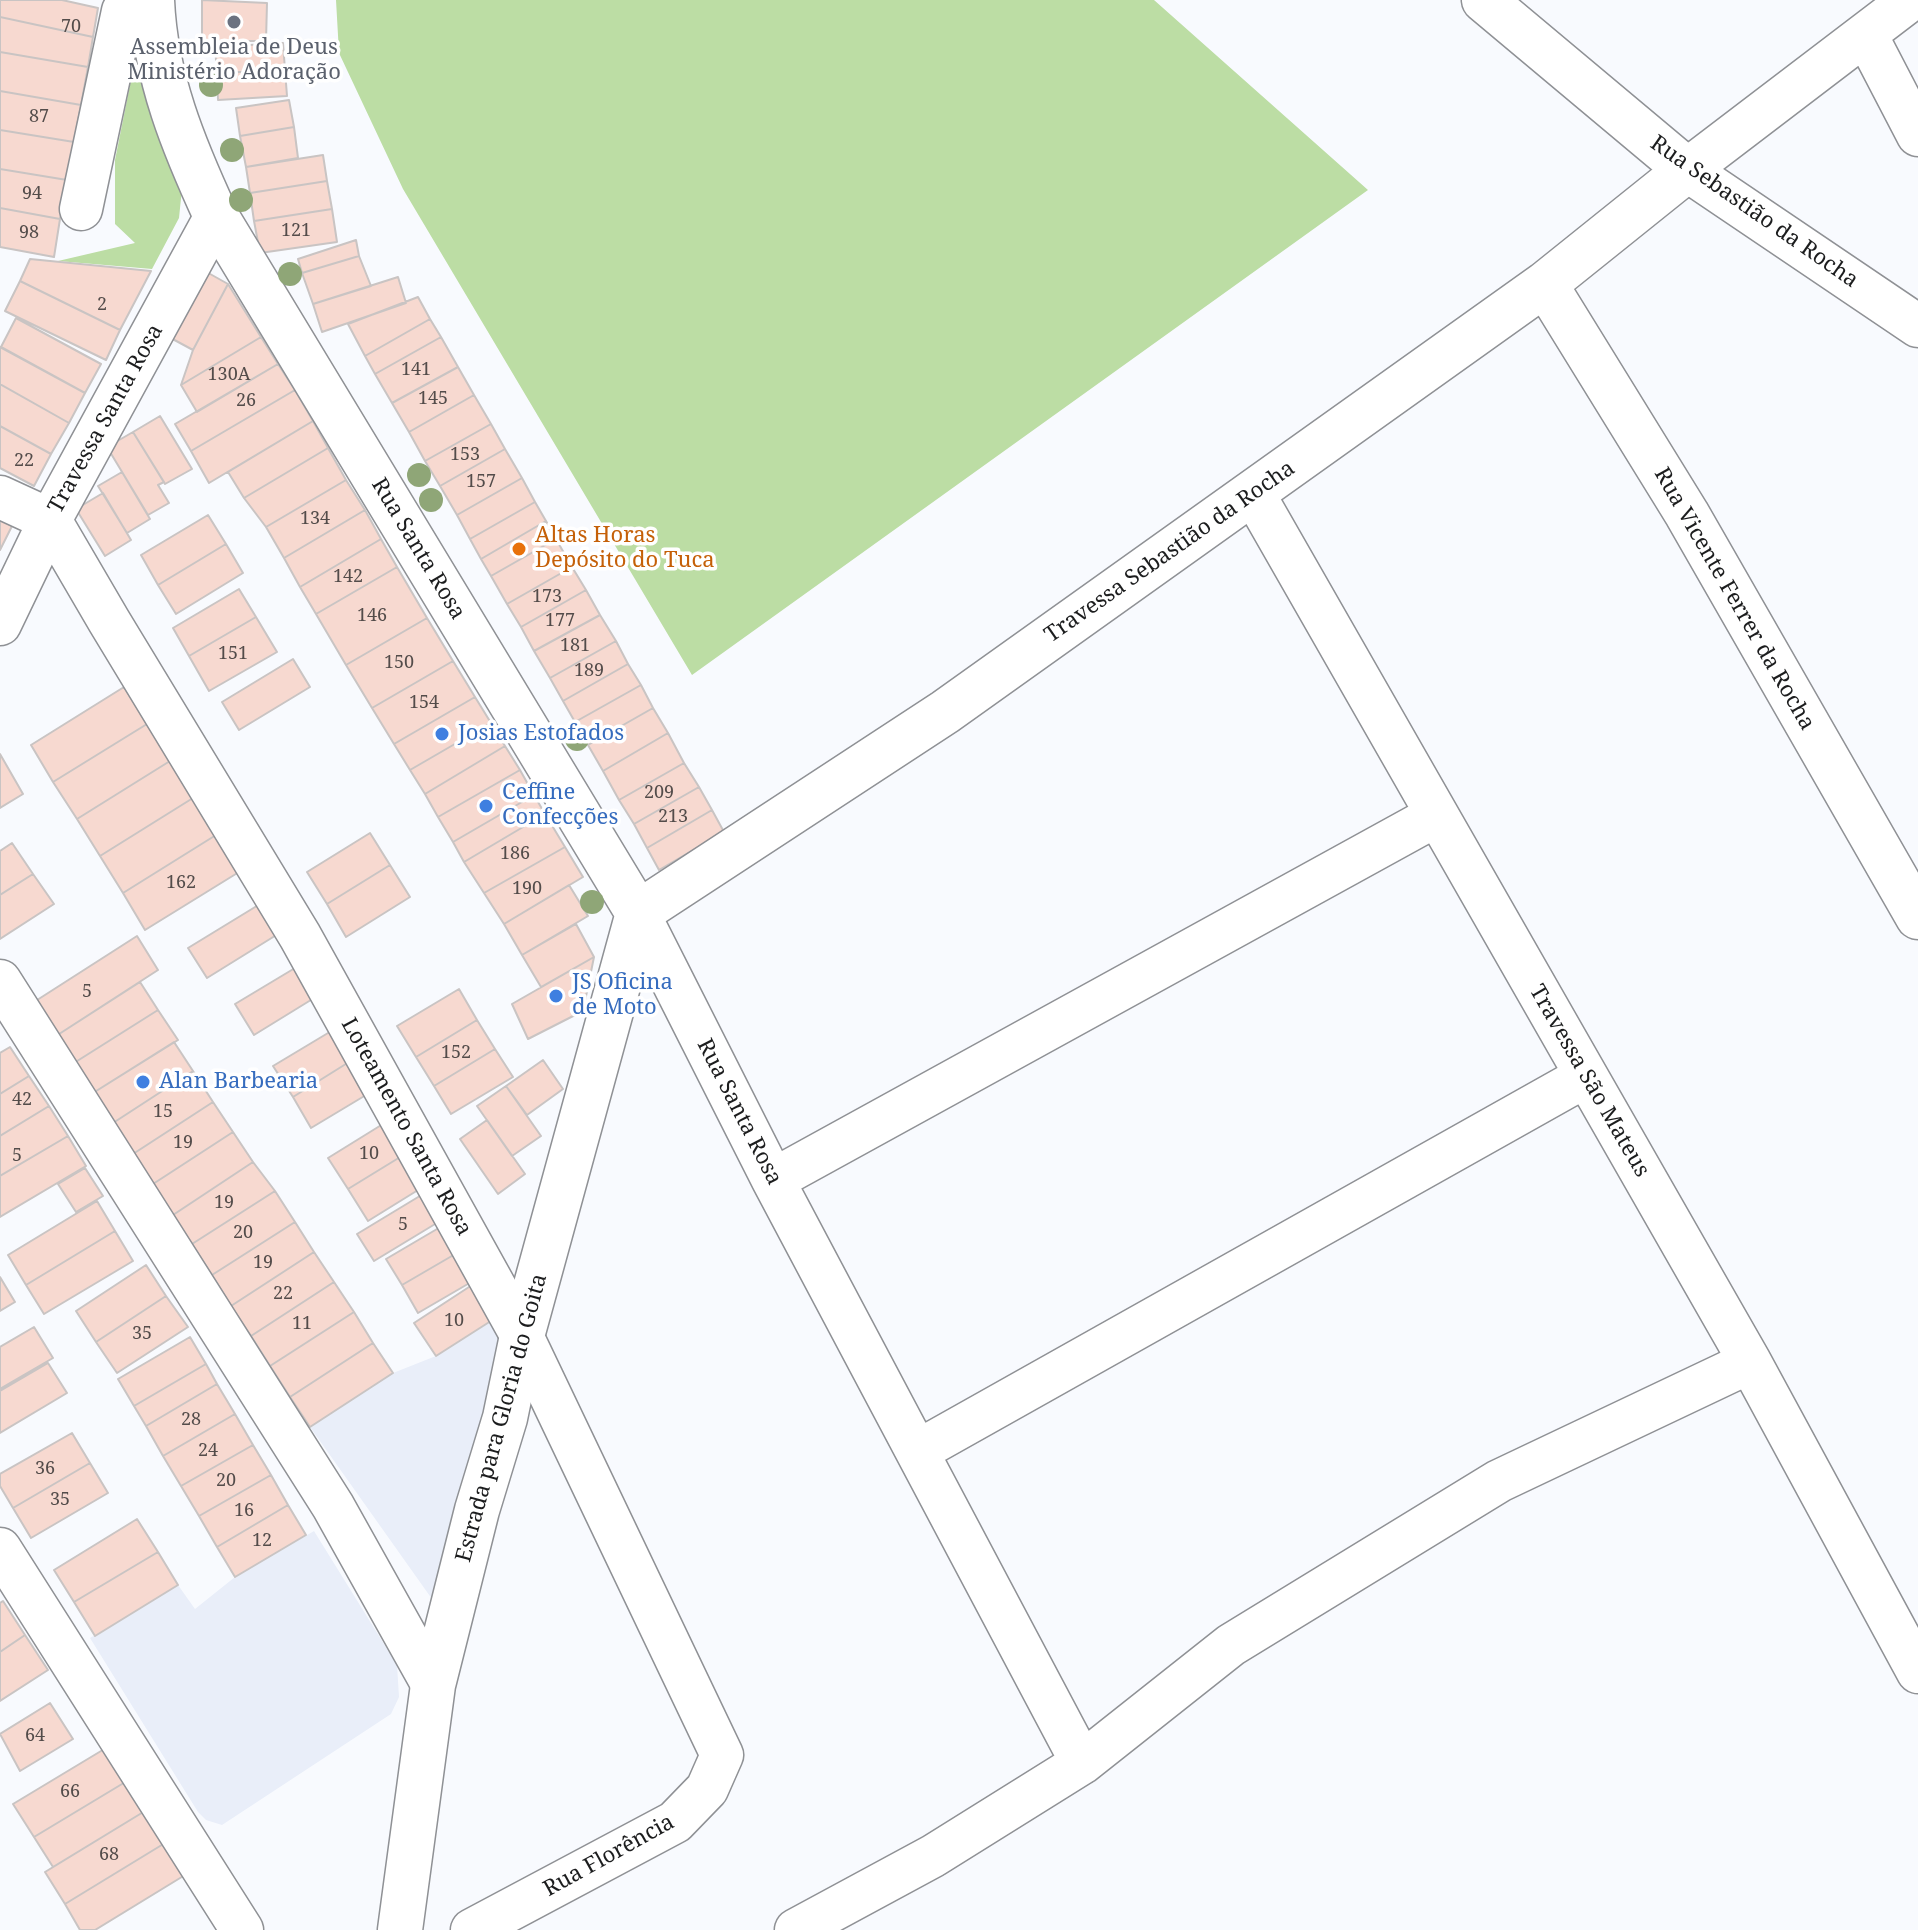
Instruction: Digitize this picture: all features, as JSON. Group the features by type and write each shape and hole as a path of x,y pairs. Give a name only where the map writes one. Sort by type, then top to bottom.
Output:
{"street":[{"path":"81,209 123,11 131,0"},
{"name":"Rua Santa Rosa","path":"152,0 153,28 165,86 186,152 216,216 638,913 773,1180 1082,1763"},
{"name":"Rua Sebastião da Rocha","path":"1484,0 1687,170 1918,326"},
{"path":"1687,170 1910,0"},
{"path":"1866,35 1918,135"},
{"name":"Travessa Sebastião da Rocha","path":"638,913 945,712 1545,284 1687,170"},
{"name":"Travessa Santa Rosa","path":"0,624 50,520 216,216"},
{"name":"Rua Vicente Ferrer da Rocha","path":"1545,284 1687,514 1917,913"},
{"name":"Travessa São Mateus","path":"1253,493 1750,1362 1918,1672"},
{"path":"0,497 50,520"},
{"name":"Loteamento Santa Rosa","path":"50,520 300,936 522,1336 722,1755"},
{"path":"773,1180 1437,815"},
{"name":"Estrada para Gloria do Goita","path":"400,1930 433,1685 477,1510 505,1418 522,1336 638,913"},
{"path":"0,981 333,1506 433,1685"},
{"path":"918,1451 1586,1076"},
{"path":"796,1930 933,1856 1082,1763 1231,1645 1499,1481 1750,1362"},
{"path":"0,1549 242,1930"},
{"name":"Rua Florência","path":"472,1930 675,1822 707,1789 722,1755"}],"shaded area":[{"path":"522,1302 449,1623 310,1427 393,1373 436,1356"},
{"path":"314,1531 397,1665 399,1697 391,1714 222,1825 206,1820 198,1812 90,1638 178,1585 195,1609 235,1577"}],"green space":[{"path":"336,0 1154,0 1368,190 692,675 403,189 339,53"},
{"path":"141,73 184,169 179,218 152,269 58,261 135,243 115,224 115,160 132,75"}],"building":[{"path":"0,0 62,0 98,8 93,37 0,17"},
{"name":"Assembleia de Deus Ministério Adoração","path":"202,0 267,3 266,41 202,41"},
{"path":"0,17 93,37 88,67 0,52"},
{"path":"283,43 285,70 217,73 215,47"},
{"path":"0,52 88,67 81,105 0,91"},
{"path":"285,70 287,96 218,100 217,73"},
{"path":"0,91 81,105 74,142 0,130"},
{"path":"289,100 294,127 240,136 236,108"},
{"path":"294,127 298,158 246,167 240,136"},
{"path":"0,130 74,142 67,180 0,169"},
{"path":"323,155 327,181 250,193 246,167"},
{"path":"0,169 67,180 60,219 0,208"},
{"path":"327,181 332,209 254,221 250,193"},
{"path":"0,208 60,219 54,257 0,247"},
{"path":"332,209 337,242 260,253 254,221"},
{"path":"356,240 359,256 302,273 298,259"},
{"path":"359,256 371,286 313,304 302,273"},
{"path":"30,259 151,271 120,330 20,281"},
{"path":"203,270 228,284 193,350 167,336"},
{"path":"398,277 406,303 322,332 313,304"},
{"path":"20,281 120,330 106,360 5,311"},
{"path":"228,284 261,337 181,385 193,350"},
{"path":"418,297 430,319 365,356 348,324"},
{"path":"16,318 101,364 85,393 1,347"},
{"path":"430,319 441,337 375,374 365,356"},
{"path":"261,337 278,364 197,412 181,385"},
{"path":"441,337 458,367 392,403 375,374"},
{"path":"0,347 85,393 69,423 0,384"},
{"path":"278,364 295,390 191,451 175,424"},
{"path":"458,367 474,395 409,432 392,403"},
{"path":"0,384 69,423 51,454 0,426"},
{"path":"295,390 313,421 209,483 191,451"},
{"path":"474,395 491,424 425,461 409,432"},
{"path":"160,416 192,469 165,484 133,432"},
{"path":"313,421 328,448 244,498 228,472"},
{"path":"491,424 505,449 440,486 425,461"},
{"path":"0,426 51,454 34,486 0,468"},
{"path":"133,432 164,482 158,485 169,503 148,515 107,447"},
{"path":"328,448 346,480 266,527 244,498"},
{"path":"505,449 522,478 457,515 440,486"},
{"path":"122,472 150,519 127,533 98,486"},
{"path":"522,478 535,502 470,539 457,515"},
{"path":"346,480 365,510 284,558 266,527"},
{"path":"103,493 131,540 105,556 76,509"},
{"path":"535,502 546,521 481,559 470,539"},
{"path":"365,510 381,539 300,587 284,558"},
{"path":"208,515 226,544 158,585 141,555"},
{"path":"0,519 12,526 0,550"},
{"name":"Altas Horas Depósito do Tuca","path":"546,521 556,539 491,576 481,559"},
{"path":"381,539 397,567 316,614 300,587"},
{"path":"556,539 572,567 507,604 491,576"},
{"path":"226,544 243,573 176,614 158,585"},
{"path":"397,567 427,618 346,665 316,614"},
{"path":"572,567 586,590 521,627 507,604"},
{"path":"239,589 256,617 189,656 173,628"},
{"path":"586,590 600,615 534,651 521,627"},
{"path":"600,615 616,641 550,678 534,651"},
{"path":"256,617 277,652 209,691 189,656"},
{"path":"427,618 453,661 372,708 346,665"},
{"path":"616,641 628,664 563,701 550,678"},
{"path":"293,659 310,687 239,730 222,702"},
{"path":"453,661 475,697 394,744 372,708"},
{"path":"628,664 641,685 575,722 563,701"},
{"path":"641,685 653,708 588,745 575,722"},
{"path":"124,687 147,724 53,782 31,745"},
{"name":"Josias Estofados","path":"475,697 491,723 410,770 394,744"},
{"path":"653,708 668,733 603,771 588,745"},
{"path":"491,723 505,746 425,794 410,770"},
{"path":"147,724 170,761 77,819 53,782"},
{"path":"668,733 684,763 619,800 603,771"},
{"path":"505,746 520,770 438,817 425,794"},
{"path":"0,754 23,794 0,808"},
{"path":"170,761 193,798 100,856 77,819"},
{"path":"684,763 699,787 634,824 619,800"},
{"name":"Ceffine Confecções","path":"520,770 534,795 453,842 438,817"},
{"path":"699,787 712,810 647,848 634,824"},
{"path":"534,795 545,814 464,862 453,842"},
{"path":"193,798 216,835 123,893 100,856"},
{"path":"712,810 724,832 659,870 647,848"},
{"path":"545,814 565,847 484,893 464,862"},
{"path":"370,833 390,865 327,904 307,872"},
{"path":"216,835 239,872 145,930 123,893"},
{"path":"12,843 33,874 0,895 0,851"},
{"path":"565,847 583,877 504,924 484,893"},
{"path":"390,865 410,897 346,937 327,904"},
{"path":"33,874 54,904 0,939 0,895"},
{"path":"569,885 588,916 522,955 504,924"},
{"path":"260,904 278,934 207,978 188,948"},
{"path":"576,924 594,957 541,987 522,955"},
{"path":"137,936 158,970 56,1036 34,1002"},
{"name":"JS Oficina de Moto","path":"594,957 583,1011 528,1039 512,1004"},
{"path":"300,965 319,995 254,1035 235,1004"},
{"path":"140,982 158,1010 74,1063 56,1036"},
{"path":"459,989 477,1020 416,1057 397,1026"},
{"path":"158,1010 178,1040 93,1093 74,1063"},
{"path":"477,1020 495,1049 434,1086 416,1057"},
{"path":"338,1027 357,1057 293,1097 273,1066"},
{"name":"Alan Barbearia","path":"174,1042 193,1071 113,1123 93,1093"},
{"path":"10,1047 29,1076 0,1094 0,1053"},
{"path":"495,1049 513,1077 451,1114 434,1086"},
{"path":"357,1057 376,1089 311,1128 293,1097"},
{"path":"543,1060 563,1089 527,1115 506,1086"},
{"path":"193,1071 213,1102 133,1154 113,1123"},
{"path":"29,1076 49,1106 0,1136 0,1094"},
{"path":"506,1086 541,1136 512,1156 477,1106"},
{"path":"213,1102 233,1132 153,1184 133,1154"},
{"path":"49,1106 68,1136 0,1176 0,1136"},
{"path":"391,1119 410,1151 348,1189 328,1158"},
{"path":"487,1120 525,1174 498,1194 460,1139"},
{"path":"233,1132 253,1162 173,1215 153,1184"},
{"path":"68,1136 86,1166 0,1217 0,1176"},
{"path":"410,1151 431,1182 368,1221 348,1189"},
{"path":"253,1162 275,1191 192,1244 173,1215"},
{"path":"85,1168 103,1196 76,1212 58,1184"},
{"path":"433,1188 450,1215 374,1261 357,1234"},
{"path":"275,1191 295,1222 212,1275 192,1244"},
{"path":"97,1201 115,1231 26,1285 8,1255"},
{"path":"454,1219 469,1246 402,1285 386,1259"},
{"path":"295,1222 314,1252 231,1306 212,1275"},
{"path":"115,1231 133,1261 44,1314 26,1285"},
{"path":"469,1246 485,1274 418,1313 402,1285"},
{"path":"314,1252 334,1282 251,1336 231,1306"},
{"path":"146,1265 166,1296 96,1342 76,1311"},
{"path":"0,1277 15,1302 0,1311"},
{"path":"334,1282 354,1312 270,1366 251,1336"},
{"path":"472,1285 494,1319 436,1356 414,1323"},
{"path":"166,1296 188,1327 117,1373 96,1342"},
{"path":"354,1312 373,1343 290,1397 270,1366"},
{"path":"34,1327 53,1358 0,1389 0,1347"},
{"path":"190,1337 206,1364 134,1406 118,1379"},
{"path":"373,1343 393,1373 310,1427 290,1397"},
{"path":"48,1363 67,1393 0,1433 0,1391"},
{"path":"206,1364 217,1384 146,1426 134,1406"},
{"path":"217,1384 235,1414 163,1456 146,1426"},
{"path":"235,1414 253,1445 181,1486 163,1456"},
{"path":"72,1433 90,1463 13,1508 0,1486 0,1474"},
{"path":"253,1445 271,1475 199,1516 181,1486"},
{"path":"90,1463 108,1493 31,1538 13,1508"},
{"path":"271,1475 288,1505 217,1547 199,1516"},
{"path":"288,1505 306,1535 235,1577 217,1547"},
{"path":"137,1519 158,1552 74,1602 54,1570"},
{"path":"158,1552 178,1585 95,1636 74,1602"},
{"path":"3,1601 25,1635 0,1652 0,1603"},
{"path":"25,1635 48,1670 0,1701 0,1652"},
{"path":"50,1703 73,1739 20,1771 0,1734"},
{"path":"106,1748 127,1781 34,1837 13,1804"},
{"path":"127,1781 145,1811 53,1867 34,1837"},
{"path":"145,1811 165,1843 65,1904 45,1872"},
{"path":"165,1843 185,1875 95,1930 80,1930 65,1904"}],"place":[{"name":"Assembleia de Deus Ministério Adoração","path":"234,22"},
{"name":"Altas Horas Depósito do Tuca","path":"519,549"},
{"name":"Josias Estofados","path":"442,734"},
{"name":"Ceffine Confecções","path":"486,806"},
{"name":"JS Oficina de Moto","path":"556,996"},
{"name":"Alan Barbearia","path":"143,1082"}]}
